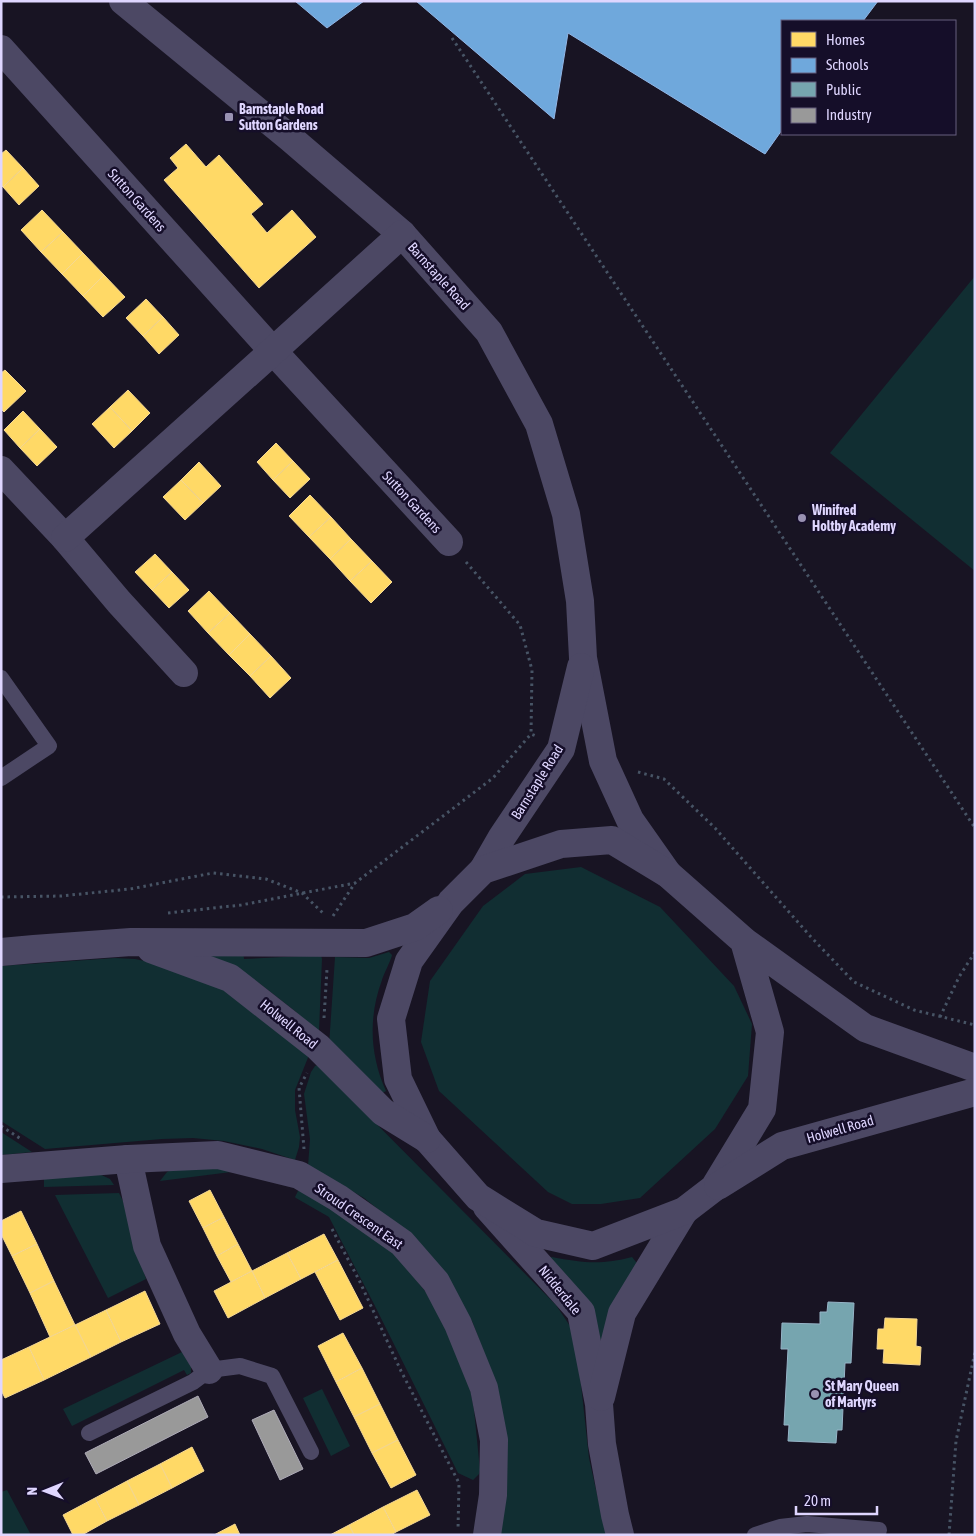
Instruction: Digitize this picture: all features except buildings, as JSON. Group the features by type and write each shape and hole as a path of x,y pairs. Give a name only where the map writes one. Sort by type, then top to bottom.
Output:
{"street":[{"name":"Barnstaple Road","path":"122,1 290,138 402,234 489,332 539,424 566,514 580,601 583,658 603,761 630,820 668,874"},
{"name":"Sutton Gardens","path":"1,49 273,351 449,542"},
{"path":"65,538 402,234"},
{"path":"1,470 65,538 184,673"},
{"name":"Barnstaple Road","path":"483,870 502,837 561,749 583,658"},
{"path":"427,1139 398,1079 391,1019 409,961 451,902 483,870 562,844 612,840 668,874 744,941 865,1028 975,1068"},
{"name":"Holwell Road","path":"1,952 131,942 366,943 415,927 451,902"},
{"path":"714,1188 762,1109 770,1032 744,941"},
{"name":"Holwell Road","path":"131,942 230,978 318,1047 383,1112 427,1139"},
{"name":"Holwell Road","path":"684,1211 714,1188 782,1146 975,1092"},
{"name":"Nidderdale","path":"427,1139 581,1312 599,1404 602,1444 620,1535"},
{"name":"Stroud Crescent East","path":"1,1169 128,1159 218,1155 299,1176 338,1198 402,1244 436,1282 458,1324 484,1388 494,1440 493,1495 487,1535"},
{"path":"128,1159 147,1246 187,1334 209,1370"},
{"path":"478,1197 536,1232 593,1246 684,1211"},
{"name":"Nidderdale","path":"599,1404 622,1314 684,1211"}],"lane":[{"path":"1,678 49,746 1,778"},
{"path":"89,1433 193,1382 209,1370 240,1366 272,1376 311,1452"},
{"path":"755,1535 780,1527 807,1524 879,1530"}],"path":[{"path":"452,38 975,828"},
{"path":"449,542 520,624 532,670 531,734"},
{"path":"1,897 61,896 130,889 213,873"},
{"path":"330,920 355,883"},
{"path":"940,1017 959,978 975,952"},
{"path":"332,1229 359,1280 401,1371 459,1483 458,1535"},
{"path":"949,1535 956,1441 975,1352"}],"green space":[{"path":"975,276 975,571 830,453"},
{"path":"581,867 660,907 734,986 752,1024 748,1076 715,1129 640,1198 601,1204 572,1204 548,1192 439,1091 421,1042 430,981 483,906 525,874"},
{"path":"243,950 244,959 321,955 319,1031 316,1033 295,1011 259,983 205,957"},
{"path":"389,952 392,957 377,994 373,1022 374,1050 386,1091 379,1095 329,1046 335,957 369,958"},
{"path":"115,958 135,959 154,963 226,987 309,1055 295,1090 295,1110 300,1137 295,1160 262,1149 224,1141 193,1138 45,1149 1,1121 1,966"},
{"path":"318,1065 556,1305 572,1329 578,1357 589,1458 606,1535 497,1535 486,1358 472,1321 403,1229 364,1198 308,1166 310,1139 304,1094 311,1072"},
{"path":"1,1132 32,1152 1,1155"},
{"path":"181,1165 239,1171 160,1181 167,1172"},
{"path":"97,1173 110,1179 114,1185 44,1187 44,1176"},
{"path":"298,1191 325,1201 397,1256 439,1312 470,1388 480,1470 473,1480 458,1473 329,1217 296,1198"},
{"path":"119,1193 146,1279 108,1298 55,1195"},
{"path":"632,1257 640,1267 602,1340 598,1340 549,1258 592,1262"},
{"path":"182,1352 191,1366 191,1373 187,1375 184,1370 72,1426 63,1409"},
{"path":"322,1389 350,1446 331,1456 303,1398"},
{"path":"7,1490 31,1535 1,1535 1,1492"}],"place":[{"name":"Barnstaple Road Sutton Gardens","path":"229,117"},
{"name":"Winifred Holtby Academy","path":"802,518"},
{"name":"St Mary Queen of Martyrs","path":"815,1394"}]}
